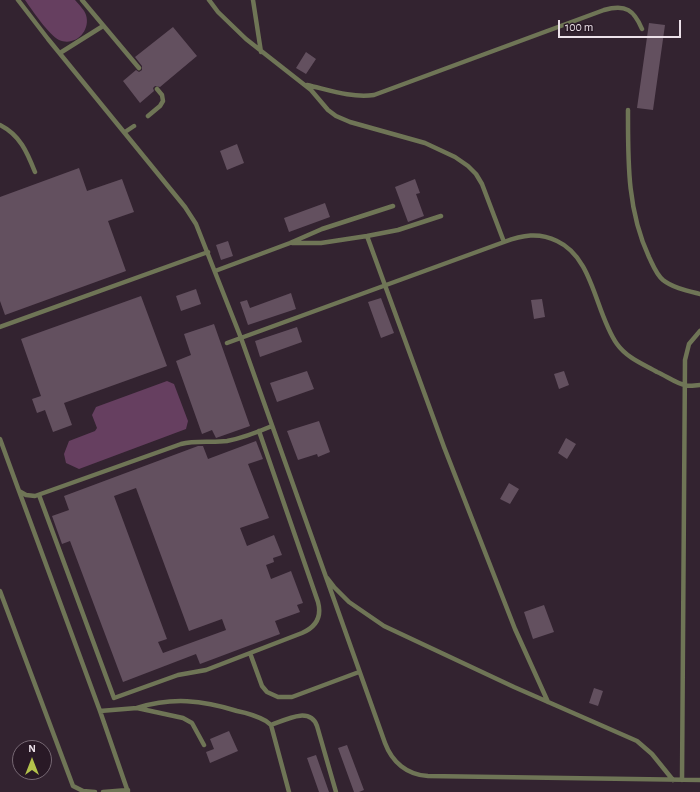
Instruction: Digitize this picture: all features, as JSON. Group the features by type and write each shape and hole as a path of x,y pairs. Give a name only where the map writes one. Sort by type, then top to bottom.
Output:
{"lane":[{"path":"18,0 193,218 208,252 240,338 388,751 400,766 417,774 428,776 700,780"},
{"path":"82,0 139,68"},
{"path":"209,0 241,34 261,52 305,85 316,95 331,113 340,119 425,143 464,162 482,184 504,242"},
{"path":"253,0 261,52"},
{"path":"305,85 351,95 374,95 604,10 616,7 626,9 634,14 642,30"},
{"path":"60,53 103,26"},
{"path":"148,116 160,106 163,101 162,95 157,89"},
{"path":"628,110 629,184 637,221 645,248 657,272 664,280 673,286 700,294"},
{"path":"0,125 12,131 20,140 27,151 35,172"},
{"path":"125,132 134,126"},
{"path":"215,271 290,243 322,229 393,206"},
{"path":"290,243 321,243 367,236 398,230 441,216"},
{"path":"227,343 504,242 524,235 535,235 553,239 570,248 583,265 608,329 620,348 636,360 685,386 700,385"},
{"path":"367,236 444,447 515,629 548,702"},
{"path":"0,327 208,252"},
{"path":"682,780 685,360 690,341 700,331"},
{"path":"19,490 29,496 39,495 180,444 192,441 227,441 259,432 272,426"},
{"path":"39,495 114,698 178,675 206,670 307,631 318,620 320,612 318,602 259,432"},
{"path":"0,439 128,791 103,792"},
{"path":"323,573 344,597 377,622 548,702 640,743 652,754 674,780"},
{"path":"0,591 76,792"},
{"path":"250,653 262,686 268,692 278,697 288,698 296,696 359,672"},
{"path":"100,711 137,708 162,701 197,701 256,716 271,724 298,716 308,716 314,719 317,726 336,792"},
{"path":"137,708 188,720 192,724 204,745"},
{"path":"271,724 289,792"},
{"path":"73,786 83,791 95,792"}],"shaded area":[{"path":"25,0 75,0 86,15 87,21 84,32 76,39 71,41 65,42 59,40 46,28"},
{"path":"167,381 174,384 188,421 186,429 79,469 66,463 64,454 69,441 95,431 97,428 92,415 96,407"}],"building":[{"path":"649,23 665,25 653,110 637,108"},
{"path":"173,27 197,56 160,87 155,86 153,88 154,91 140,103 123,81 136,70 139,72 142,70 142,66 135,57"},
{"path":"306,52 316,59 306,74 296,68"},
{"path":"237,144 244,163 227,170 220,151"},
{"path":"79,168 87,191 122,179 134,212 108,221 126,271 5,315 0,301 0,197"},
{"path":"415,179 420,193 416,194 424,216 408,222 395,187"},
{"path":"325,203 330,217 289,232 284,218"},
{"path":"228,241 233,256 221,260 216,245"},
{"path":"196,289 201,304 181,311 176,296"},
{"path":"291,293 296,309 248,325 240,302 247,300 250,308"},
{"path":"141,296 167,366 64,403 72,425 53,432 45,410 37,413 32,399 41,396 21,339"},
{"path":"381,298 394,333 381,338 368,302"},
{"path":"542,299 545,317 534,319 531,300"},
{"path":"214,324 250,426 216,438 212,430 202,434 176,361 191,355 184,334"},
{"path":"297,327 302,342 260,357 255,341"},
{"path":"307,371 314,389 277,402 270,383"},
{"path":"564,371 569,385 559,389 554,374"},
{"path":"319,421 330,452 318,457 317,454 298,460 287,431"},
{"path":"566,438 576,444 567,459 558,453"},
{"path":"256,441 263,459 248,464 269,518 240,528 247,546 274,535 282,555 273,558 274,562 266,565 271,579 291,571 303,603 297,605 300,612 275,621 280,634 200,664 196,654 123,682 70,541 62,544 52,516 69,510 64,496 198,446 203,446 208,459","holes":["136,488 189,631 222,619 226,630 163,653 158,642 167,639 114,496"]},
{"path":"509,483 519,489 510,504 500,499"},
{"path":"544,605 554,632 533,639 524,612"},
{"path":"594,688 603,691 598,706 589,703"},
{"path":"229,731 238,751 210,763 206,752 214,749 210,739"},
{"path":"347,745 364,790 359,792 354,792 338,748"},
{"path":"316,755 329,792 319,792 307,758"}]}
